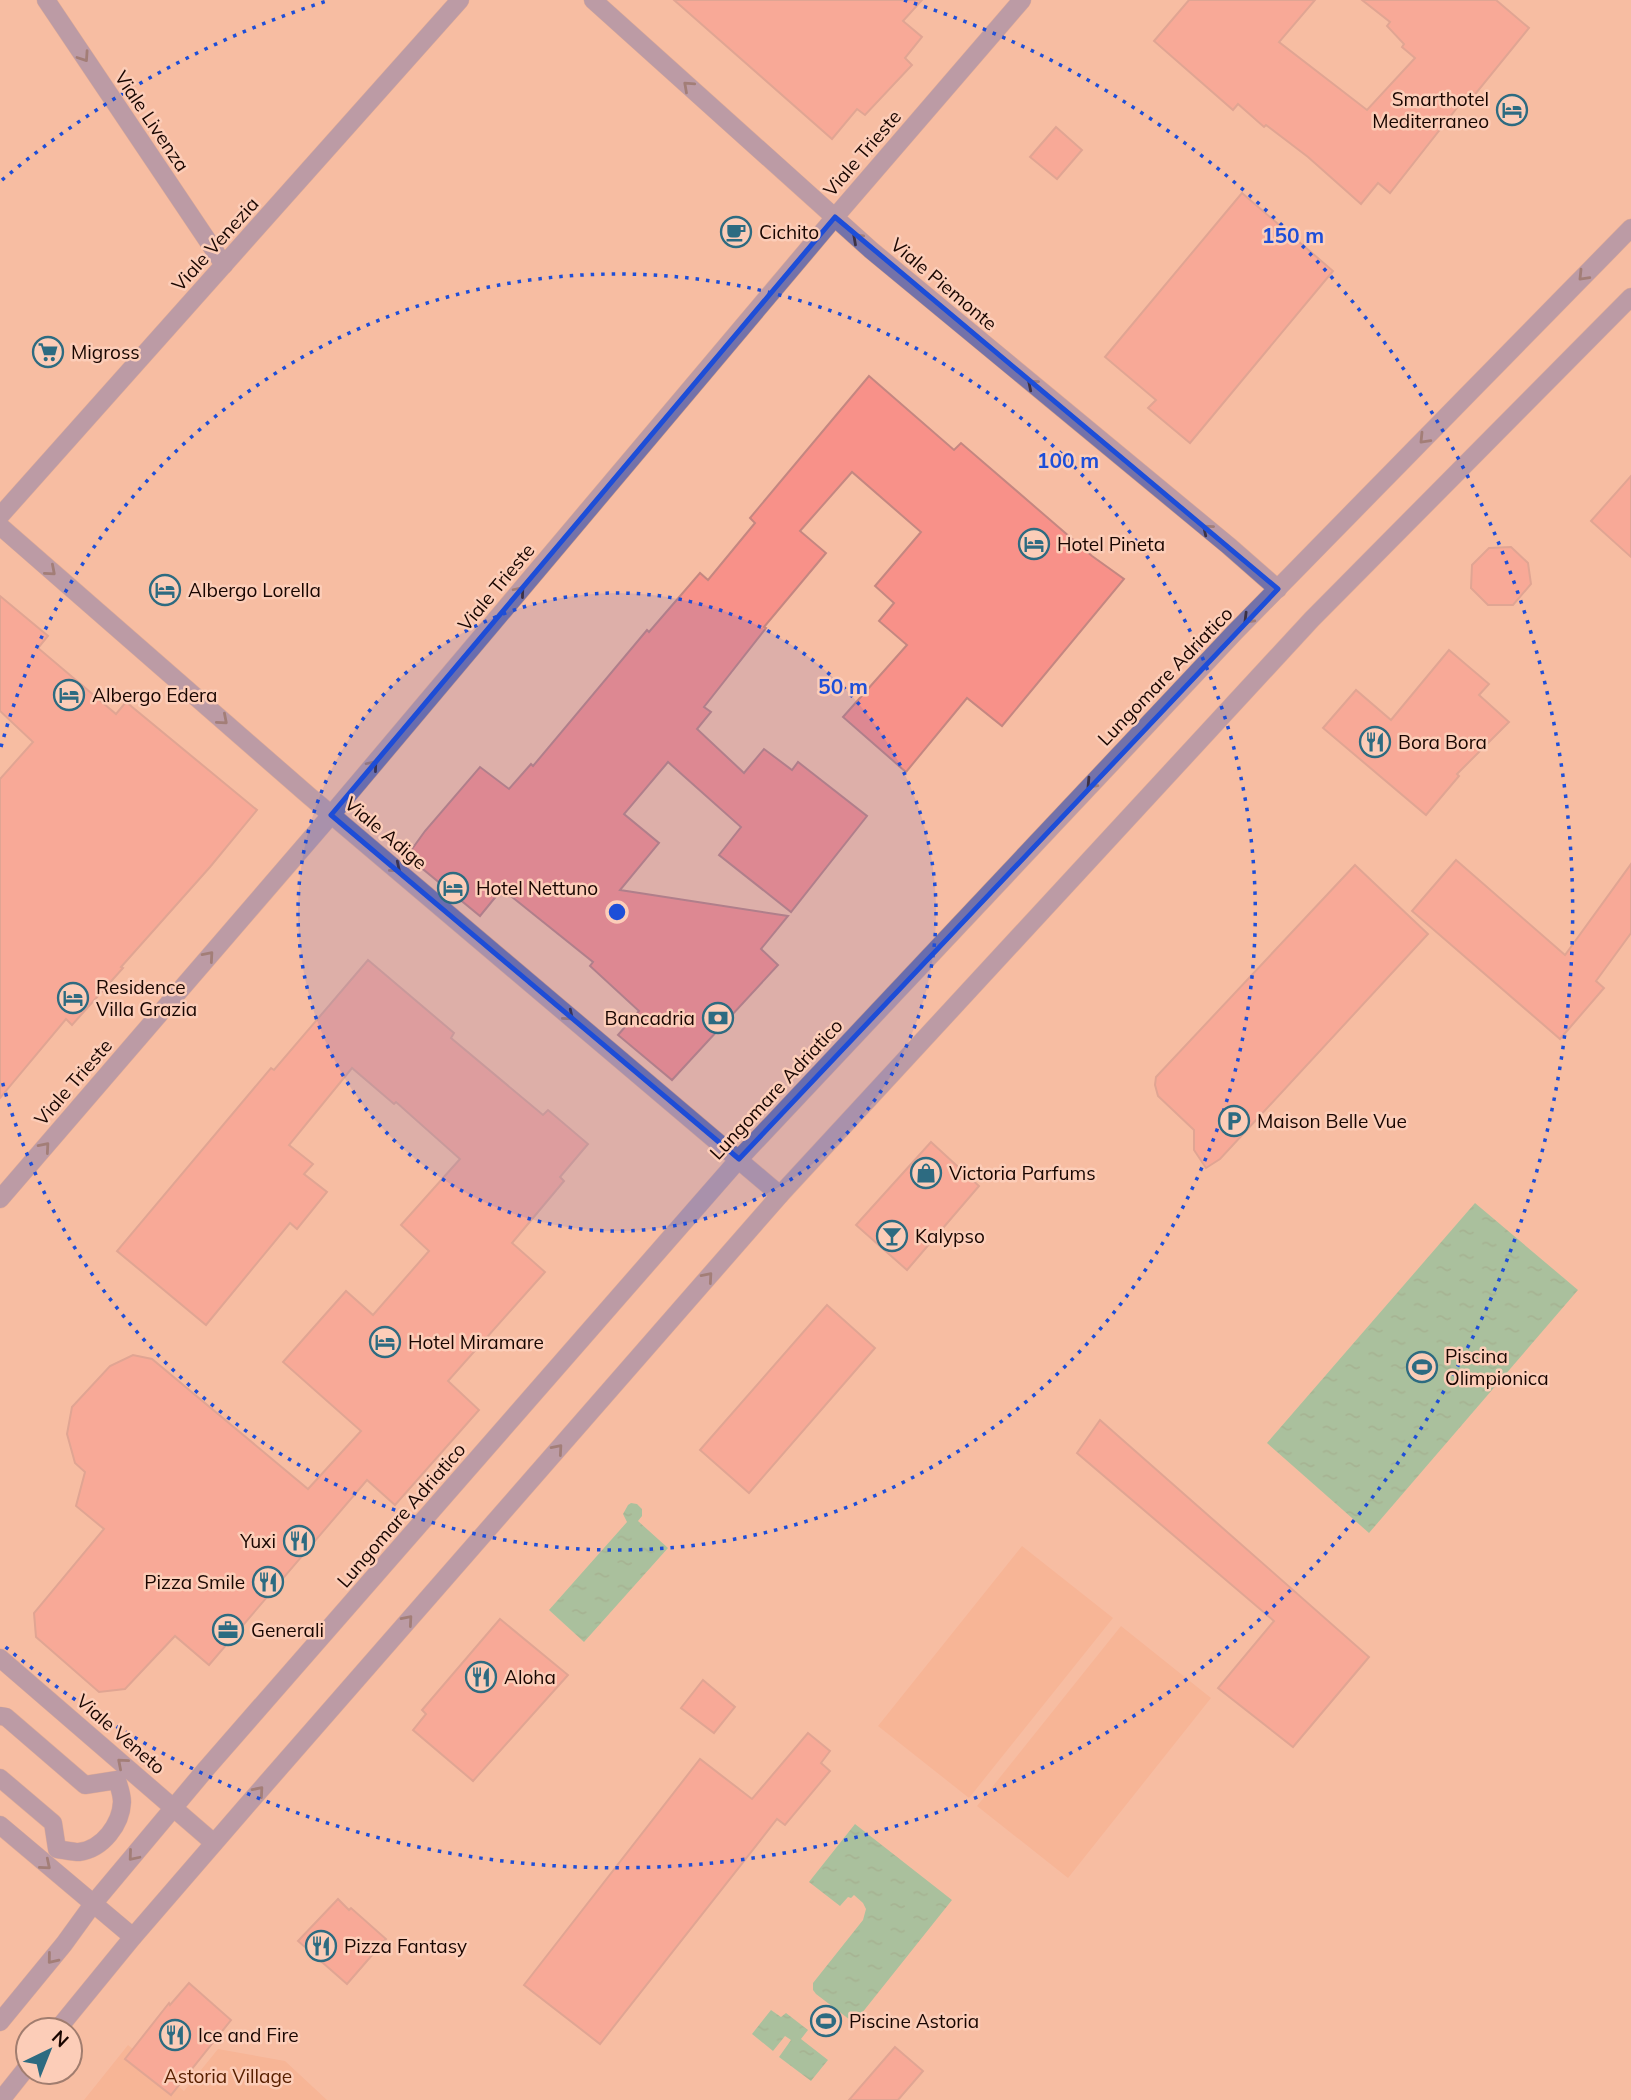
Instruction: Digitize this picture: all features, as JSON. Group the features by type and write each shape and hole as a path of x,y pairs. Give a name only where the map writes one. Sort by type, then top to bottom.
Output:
{"street":[{"name":"Viale Livenza","path":"46,0 224,265"},
{"name":"Viale Venezia","path":"0,516 460,0"},
{"name":"Viale Piemonte","path":"593,0 895,271 1278,589"},
{"name":"Viale Trieste","path":"0,1199 331,815 1022,0"},
{"name":"Lungomare Adriatico","path":"0,2022 93,1904 174,1808 739,1159 1207,662 1631,228"},
{"path":"68,2016 214,1843 780,1195 1312,619 1631,297"},
{"name":"Viale Adige","path":"0,526 331,815 780,1195"},
{"name":"Viale Veneto","path":"0,1658 214,1843"},
{"path":"0,1716 6,1717 85,1785 117,1780 122,1798 120,1817 110,1834 96,1847 79,1852 57,1849 53,1822 0,1778"},
{"path":"0,1825 133,1937"},
{"path":"1,2100 14,2084"}],"highlighted area":[{"path":"835,217 1278,589 739,1159 331,815"}],"green space":[{"path":"1022,1546 1113,1618 969,1798 878,1726"},
{"path":"1121,1626 1211,1698 1068,1878 977,1806"},
{"name":"Astoria Village","path":"128,2045 184,2091 218,2049 285,2061 327,2100 84,2100"}],"water":[{"name":"Piscina Olimpionica","path":"1475,1203 1578,1290 1369,1533 1267,1443"},
{"path":"631,1503 642,1509 642,1516 638,1521 668,1548 584,1642 549,1610 627,1522 623,1514"},
{"path":"855,1824 952,1900 854,2023 816,1994 813,1983 863,1920 866,1909 854,1895 848,1897 840,1906 809,1882"},
{"path":"771,2010 781,2017 786,2013 808,2030 801,2039 828,2060 811,2081 779,2057 791,2040 785,2036 773,2051 752,2034"}],"building":[{"path":"674,0 922,0 903,21 922,37 905,58 912,65 865,115 857,109 832,139"},
{"path":"1189,0 1315,0 1279,42 1367,110 1415,58 1402,47 1404,44 1387,26 1390,22 1362,0 1496,0 1529,28 1468,103 1464,99 1390,193 1378,183 1361,204 1308,157 1266,125 1264,127 1238,104 1233,110 1154,41"},
{"path":"1056,127 1082,150 1057,179 1030,157"},
{"path":"1242,193 1333,271 1190,443 1148,408 1156,400 1105,357"},
{"path":"869,376 954,450 961,443 1092,556 1124,579 1002,726 967,698 906,772 843,717 907,645 879,621 894,603 875,586 921,532 852,472 800,531 826,553 764,627 766,628 704,707 711,712 697,729 744,773 764,749 792,770 798,762 867,816 791,912 719,855 741,827 668,762 624,814 659,843 620,890 788,916 761,949 778,965 672,1080 618,1035 639,1011 590,966 593,962 502,889 480,916 407,856 480,767 509,789 531,764 533,766 647,630 649,632 700,573 708,580 755,523 750,518"},
{"path":"1631,476 1631,557 1591,521"},
{"path":"1511,547 1528,563 1531,584 1513,605 1488,605 1471,588 1472,565 1489,548"},
{"path":"0,596 48,636 38,648 116,714 126,702 257,810 121,967 123,968 72,1025 66,1019 0,1098 0,779 33,742 0,711"},
{"path":"1449,650 1489,684 1479,695 1509,722 1457,774 1459,776 1426,815 1323,728 1356,690 1391,720"},
{"path":"1456,860 1565,955 1631,864 1631,933 1596,981 1604,988 1560,1039 1412,911"},
{"path":"1355,865 1428,934 1220,1159 1206,1168 1194,1150 1194,1130 1158,1096 1156,1077"},
{"path":"368,960 454,1033 451,1038 543,1115 548,1110 588,1144 560,1177 564,1181 512,1243 545,1272 448,1381 479,1410 395,1505 367,1480 209,1665 175,1636 125,1689 99,1692 36,1637 34,1613 104,1529 76,1506 85,1472 75,1463 67,1434 72,1407 110,1366 133,1355 152,1359 308,1489 361,1431 283,1362 346,1291 373,1315 429,1251 401,1225 460,1159 396,1102 394,1104 352,1068 289,1145 313,1164 304,1174 327,1192 297,1229 290,1223 206,1325 117,1251 271,1068 274,1070"},
{"path":"931,1142 979,1186 907,1270 856,1225"},
{"path":"827,1305 875,1348 749,1493 700,1450"},
{"path":"1100,1420 1369,1657 1293,1747 1218,1688 1274,1621 1077,1453"},
{"path":"500,1619 568,1675 473,1781 413,1730 426,1714 422,1710"},
{"path":"703,1680 735,1707 714,1733 681,1708"},
{"path":"808,1733 830,1751 821,1763 830,1771 785,1825 777,1819 600,2044 524,1985 700,1759 752,1799"},
{"path":"338,1899 386,1939 347,1984 298,1941"},
{"path":"189,1983 231,2020 171,2095 125,2059 169,2003 170,2005"},
{"path":"895,2047 923,2071 898,2100 849,2100"}],"place":[{"name":"Smarthotel Mediterraneo","path":"1512,110"},
{"name":"Cichito","path":"736,232"},
{"name":"Migross","path":"48,352"},
{"name":"Hotel Pineta","path":"1034,544"},
{"name":"Albergo Lorella","path":"165,590"},
{"name":"Albergo Edera","path":"69,695"},
{"name":"Bora Bora","path":"1375,742"},
{"name":"Hotel Nettuno","path":"453,888"},
{"name":"Residence Villa Grazia","path":"73,998"},
{"name":"Bancadria","path":"718,1018"},
{"name":"Maison Belle Vue","path":"1234,1121"},
{"name":"Victoria Parfums","path":"926,1173"},
{"name":"Kalypso","path":"892,1236"},
{"name":"Hotel Miramare","path":"385,1342"},
{"name":"Piscina Olimpionica","path":"1422,1367"},
{"name":"Yuxi","path":"299,1541"},
{"name":"Pizza Smile","path":"268,1582"},
{"name":"Generali","path":"228,1630"},
{"name":"Aloha","path":"481,1677"},
{"name":"Pizza Fantasy","path":"321,1946"},
{"name":"Piscine Astoria","path":"826,2021"},
{"name":"Ice and Fire","path":"175,2035"}]}
